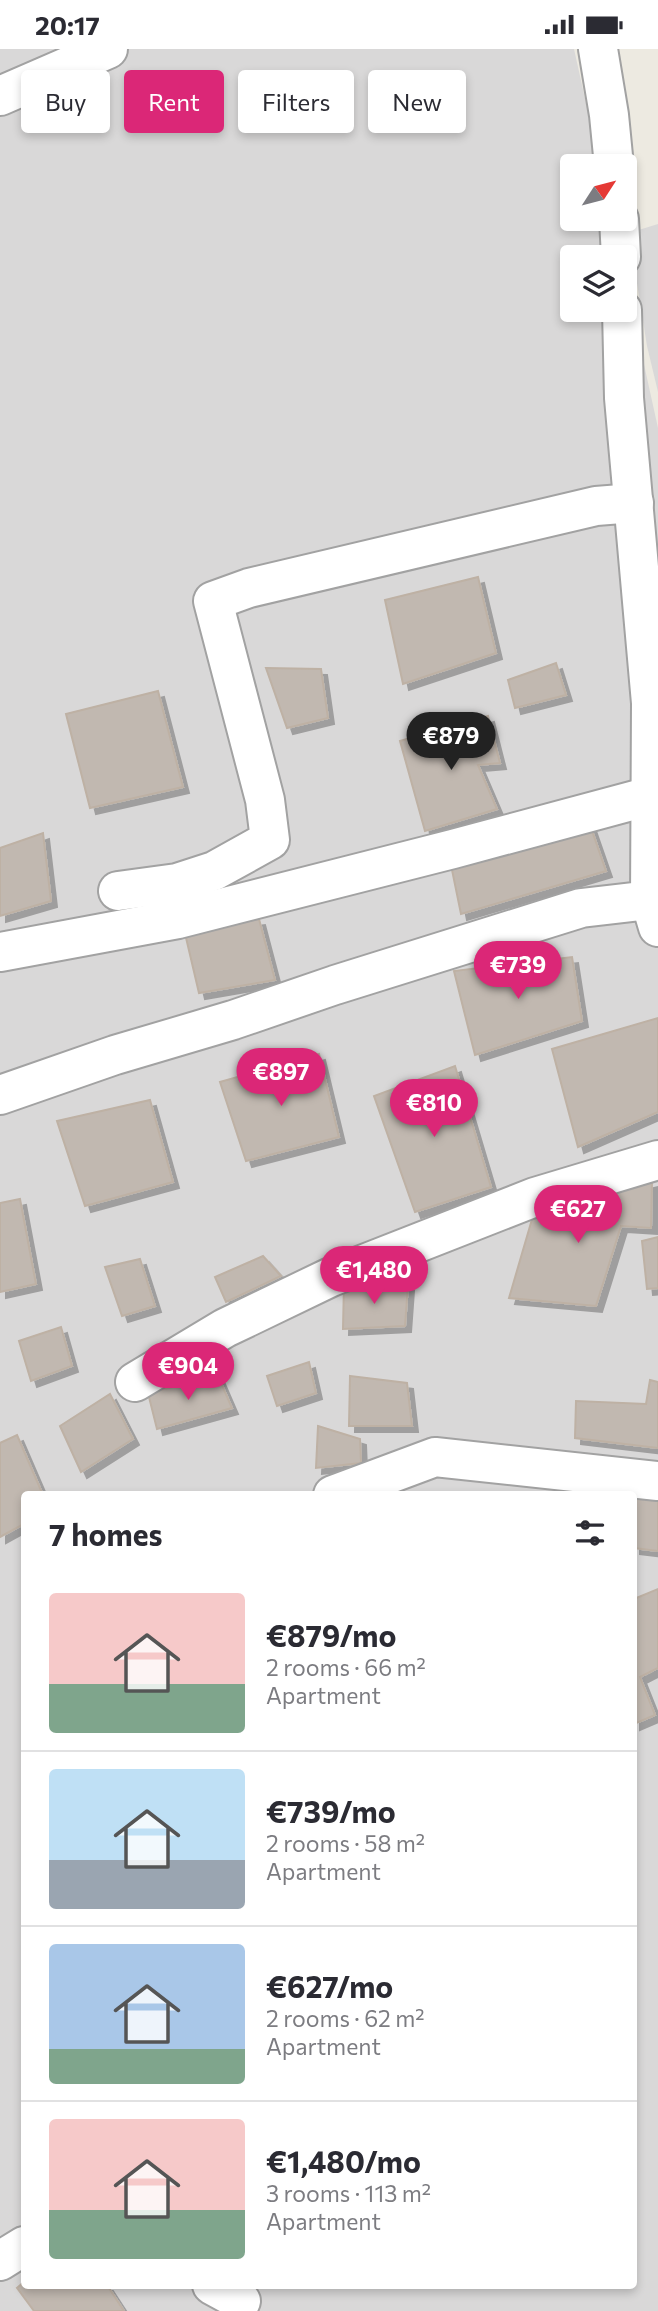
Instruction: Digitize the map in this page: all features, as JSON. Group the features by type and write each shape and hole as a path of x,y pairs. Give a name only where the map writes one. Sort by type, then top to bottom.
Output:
{"street":[{"path":"0,96 108,49"},
{"path":"598,49 613,154"},
{"path":"0,1095 115,1055 233,1020 581,908 654,913 650,796 651,703 624,398 622,322"},
{"path":"118,891 177,883 214,871 270,840 265,800 213,601 248,588 507,526 596,506 635,503"},
{"path":"0,952 178,919 650,796"},
{"path":"135,1382 225,1328 331,1277 536,1198 658,1160"},
{"path":"345,1491 435,1457 658,1481"},
{"path":"0,2261 21,2248"}],"shaded area":[{"path":"0,49 574,49 597,154 560,154 560,231 615,231 617,245 560,245 560,322 635,322 658,428 658,2311 0,2311"},
{"path":"658,224 658,392 637,283 637,245 631,245 629,233"}],"building":[{"path":"478,577 496,653 403,684 385,600"},
{"path":"556,663 566,695 515,708 508,680"},
{"path":"266,668 321,669 328,718 287,728"},
{"path":"158,691 183,787 90,808 66,714"},
{"path":"488,716 500,763 478,765 497,809 425,831 400,741"},
{"path":"590,825 606,871 461,914 451,865"},
{"path":"43,833 51,901 0,916 0,848"},
{"path":"259,919 275,980 199,993 184,929"},
{"path":"572,957 582,1021 475,1055 454,971"},
{"path":"658,1018 658,1112 578,1147 552,1049"},
{"path":"319,1054 339,1137 246,1161 220,1082"},
{"path":"455,1066 491,1187 415,1212 374,1096"},
{"path":"150,1100 173,1182 85,1206 57,1121"},
{"path":"652,1181 651,1228 621,1226 596,1306 509,1298 535,1209"},
{"path":"20,1199 36,1284 0,1292 0,1203"},
{"path":"658,1237 658,1288 647,1289 642,1241"},
{"path":"263,1256 281,1276 226,1302 215,1277"},
{"path":"140,1259 155,1306 122,1316 105,1267"},
{"path":"344,1283 408,1285 405,1326 343,1329"},
{"path":"61,1327 72,1366 31,1381 19,1341"},
{"path":"309,1362 316,1393 277,1406 267,1376"},
{"path":"218,1376 232,1408 157,1429 148,1393"},
{"path":"350,1376 407,1383 412,1426 349,1426"},
{"path":"650,1380 658,1382 658,1448 575,1438 576,1401 646,1404"},
{"path":"110,1394 133,1439 81,1472 60,1426"},
{"path":"318,1426 360,1439 361,1463 316,1468"},
{"path":"17,1435 41,1491 21,1491 21,1526 0,1537 0,1443"},
{"path":"556,1485 577,1491 557,1491"},
{"path":"658,1490 658,1551 637,1548 637,1494"},
{"path":"658,1589 658,1668 640,1677 655,1715 637,1723 637,1598"},
{"path":"21,2285 21,2289 110,2289 124,2311 34,2311 17,2288"}]}
